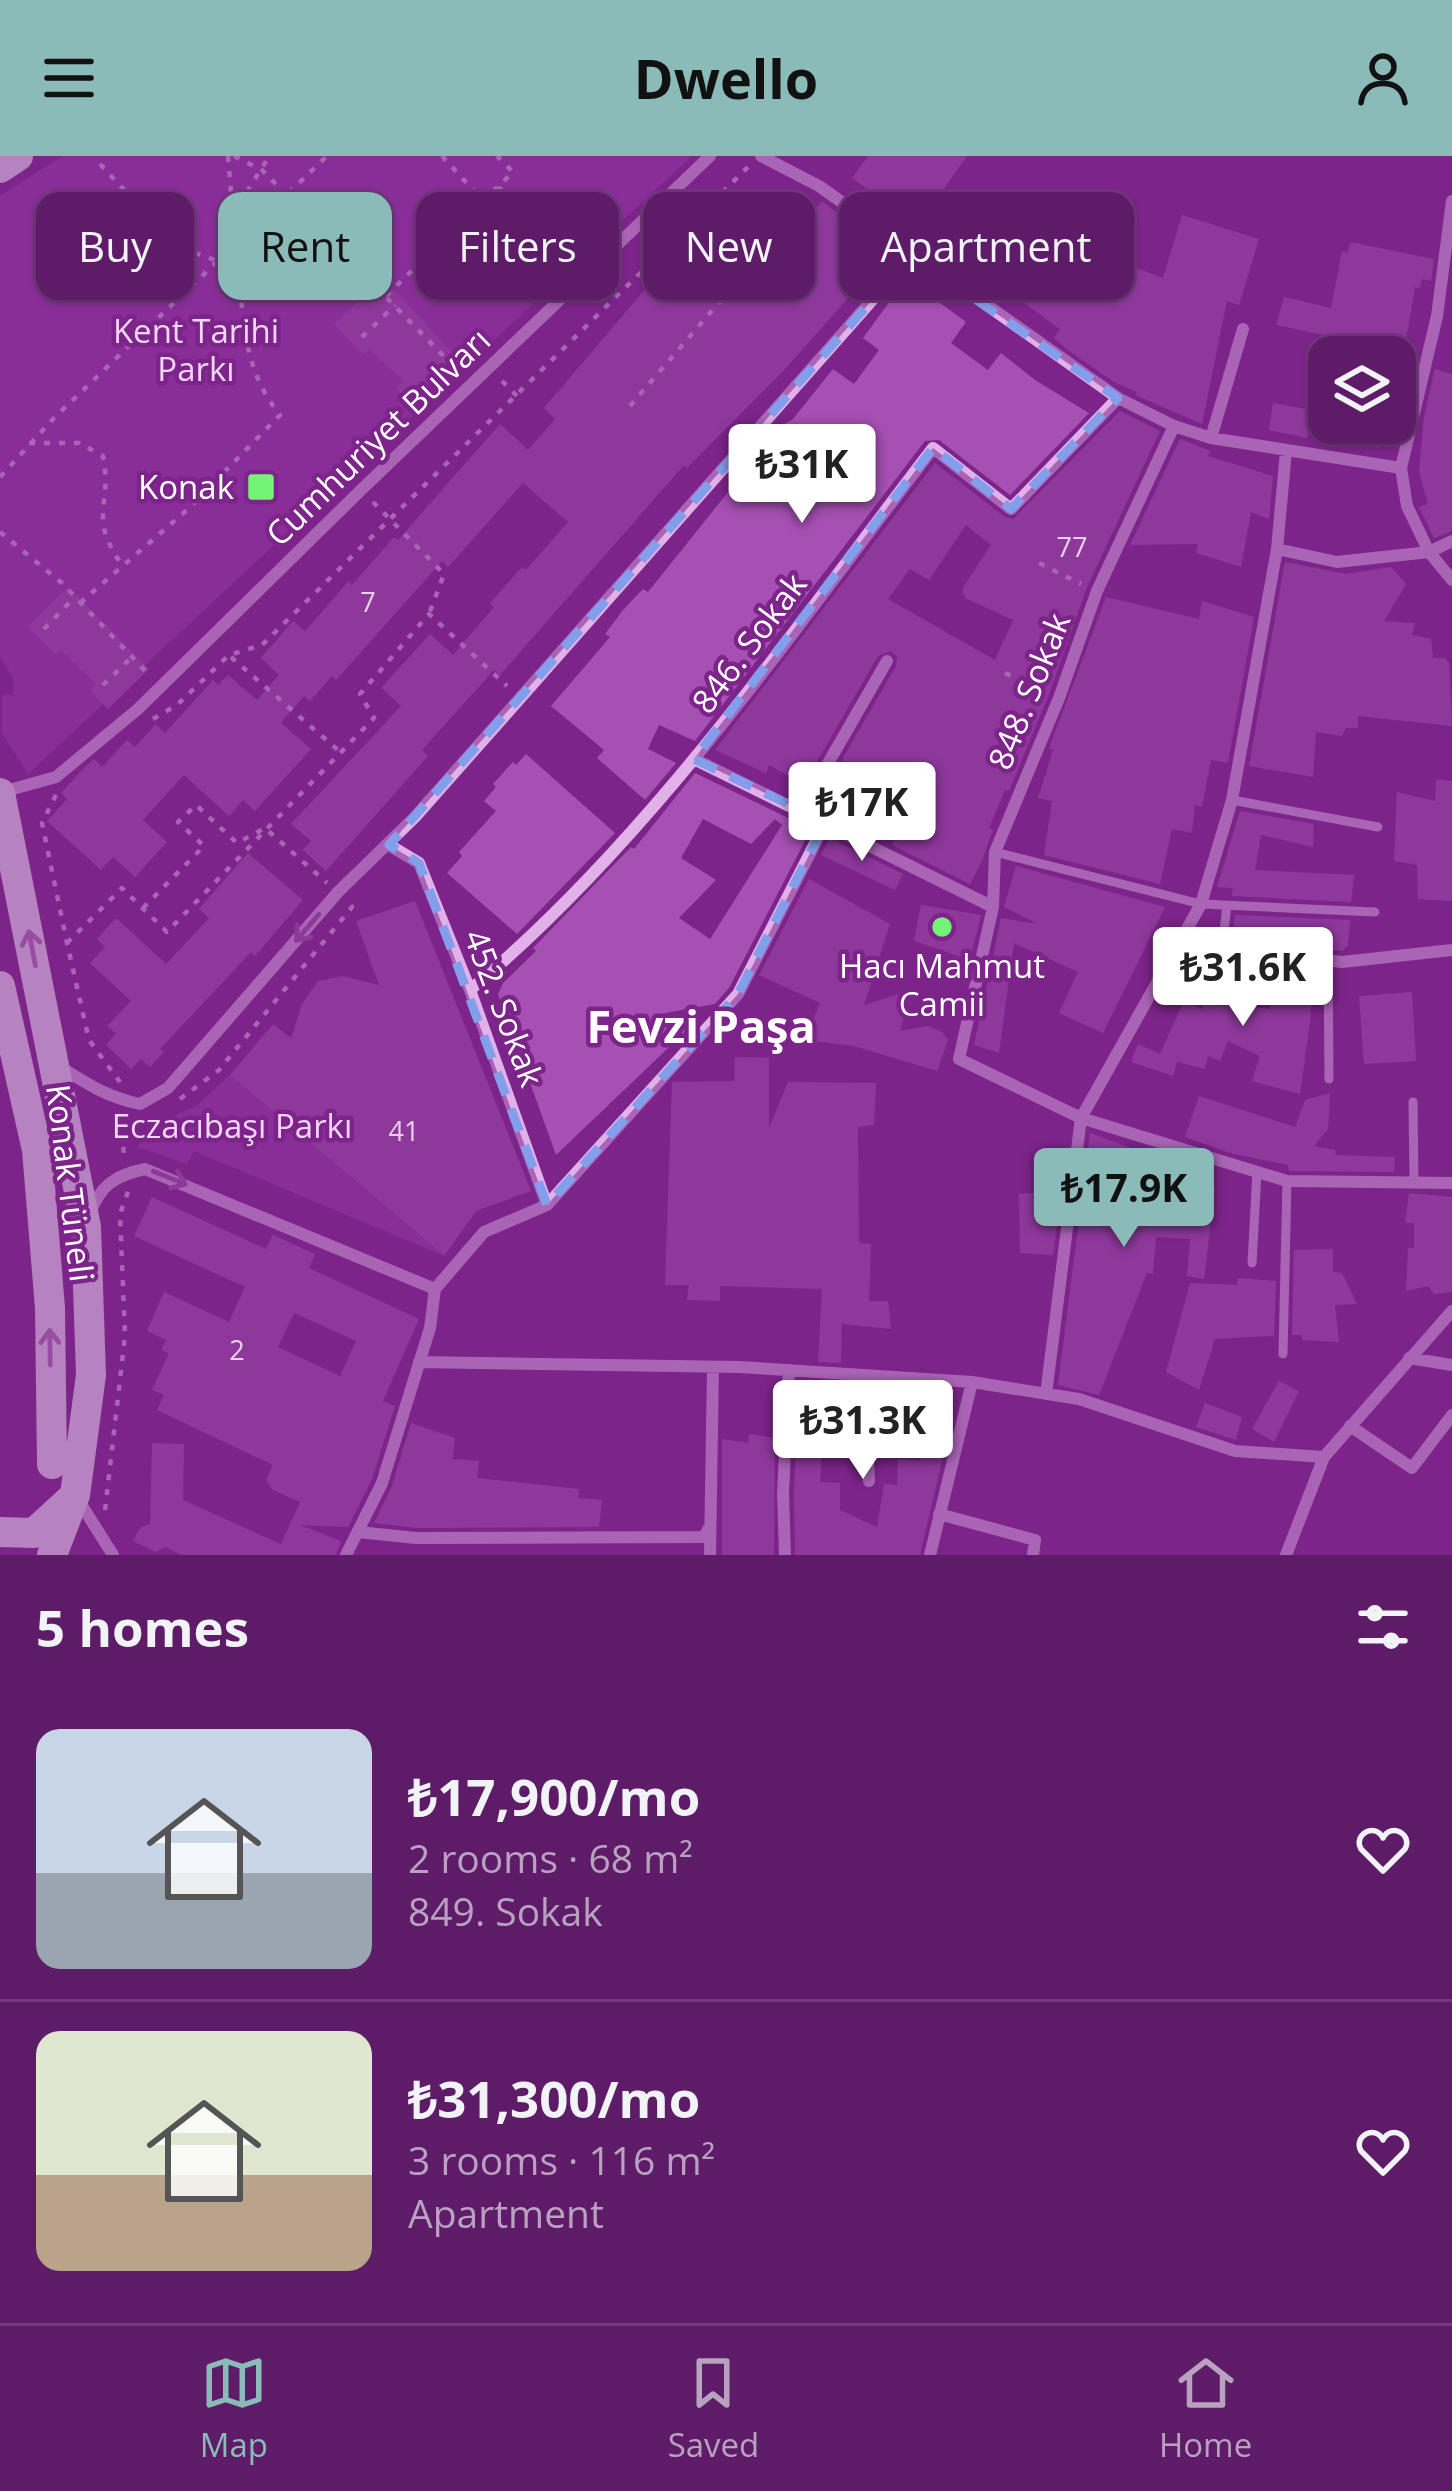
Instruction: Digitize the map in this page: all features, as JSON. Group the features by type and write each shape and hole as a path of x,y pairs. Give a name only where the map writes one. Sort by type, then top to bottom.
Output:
{"main road":[{"path":"0,168 18,156"},
{"path":"0,793 86,1227 91,1375 75,1495 52,1555"},
{"name":"Konak Tüneli","path":"0,986 37,1150 50,1308 52,1464"},
{"path":"0,1532 34,1532 75,1495"}],"street":[{"name":"Cumhuriyet Bulvarı","path":"619,243 710,156"},
{"path":"760,156 839,201"},
{"path":"1452,201 1445,318 1401,468 1408,506 1429,551 1452,580"},
{"name":"Cumhuriyet Bulvarı","path":"0,793 56,777 138,710 560,300"},
{"path":"54,1063 104,1096 121,1100 140,1104 168,1088 338,892 389,845 872,300"},
{"path":"977,300 1118,398 1174,426 1211,438 1401,468"},
{"path":"1211,438 1243,328"},
{"name":"846. Sokak","path":"470,990 525,944 694,759 933,448 1011,509 1118,398"},
{"name":"848. Sokak","path":"1081,1118 959,1059 993,907 995,852 1060,698 1097,591 1174,426"},
{"path":"1046,1394 1081,1118 1201,904 1232,800 1277,549 1286,451"},
{"path":"1277,549 1337,562 1429,551 1452,541"},
{"path":"801,810 886,661"},
{"path":"694,759 993,907"},
{"path":"346,1555 382,1483 430,1328 435,1288 484,1232 548,1204 738,994 826,822"},
{"name":"452. Sokak","path":"389,845 418,863 548,1204"},
{"path":"1181,939 1328,960 1452,950"},
{"path":"1081,1118 1287,1181 1452,1184"},
{"path":"86,1227 96,1196 117,1175 146,1169 435,1288"},
{"path":"1286,1555 1324,1457 1452,1311"},
{"path":"1409,1358 1452,1365"},
{"path":"419,1362 713,1367 972,1382 1079,1399 1235,1451 1324,1457"},
{"path":"710,1555 713,1367"},
{"path":"784,1555 789,1370"},
{"path":"865,1375 869,1481"},
{"path":"929,1555 972,1382"},
{"path":"1350,1426 1412,1468 1452,1415"},
{"path":"75,1495 112,1555"},
{"path":"939,1514 1035,1540 1033,1555"},
{"path":"358,1532 416,1538 704,1538 709,1528"},
{"path":"415,1555 416,1538"}],"lane":[{"path":"1232,800 1378,827"},
{"path":"995,852 1201,904 1375,912"},
{"path":"1222,948 1227,905"},
{"path":"1328,960 1329,1079"},
{"path":"1413,1102 1414,1183"},
{"path":"1252,1263 1257,1172"},
{"path":"1283,1354 1287,1181"}],"path":[{"path":"232,192 231,156 262,170 285,192"},
{"path":"249,192 269,156"},
{"path":"289,192 326,156"},
{"path":"442,156 475,192"},
{"path":"493,192 513,172 497,156"},
{"path":"142,725 177,705 229,655 262,645 760,156"},
{"path":"100,164 127,193 156,238 215,260"},
{"path":"630,406 819,186"},
{"path":"498,187 503,192"},
{"path":"0,477 28,443 218,258"},
{"path":"392,290 416,267"},
{"path":"44,629 187,510 280,415 262,392 249,358 242,300"},
{"path":"390,300 472,385"},
{"path":"362,337 394,305"},
{"path":"416,394 448,361"},
{"path":"489,368 518,397"},
{"path":"28,443 80,443 104,457 108,479 100,516 108,545 122,565"},
{"path":"67,943 122,888 166,932 374,718 360,694 429,614 444,574 361,490"},
{"path":"0,532 77,600 160,688"},
{"path":"1039,563 1097,591"},
{"path":"429,614 519,697"},
{"path":"209,638 339,751"},
{"path":"104,686 132,657"},
{"path":"1005,674 1060,698"},
{"path":"59,791 42,823 89,1040 120,1077 130,1192 120,1214 125,1336 99,1533"},
{"path":"143,908 204,846 178,822 196,805 237,844 265,827"},
{"path":"265,827 338,892"}],"highlighted area":[{"path":"912,255 1118,398 1011,509 933,448 694,759 826,822 738,994 547,1205 419,863 389,845"}],"green space":[{"name":"Kent Tarihi Parkı","path":"62,156 692,156 653,192 643,192 643,202 619,224 619,192 416,192 416,300 537,300 28,774 2,733 2,695 13,695 13,678 0,657 0,196"},
{"name":"Eczacıbaşı Parkı","path":"230,1075 442,1255 194,1151 187,1164 138,1147 152,1126 196,1106"}],"building":[{"path":"868,156 967,156 941,192 871,192 852,178"},
{"path":"822,201 839,215 839,300 846,300 786,368 687,468 684,465 500,675 494,670 422,750 428,756 326,871 303,850 311,841 291,824 401,706 381,688 430,634 453,655 494,607 490,603 568,522 523,483 448,567 442,561 336,680 332,676 310,701 304,696 281,723 311,749 255,811 243,800 229,816 184,775 143,820 167,842 135,877 113,857 101,870 47,821 67,799 61,793 94,759 102,767 127,740 135,747 156,724 165,733 213,680 218,685 228,675 257,700 279,675 261,658 293,621 305,631 349,581 352,585 394,537 398,540 500,424 528,450 555,419 544,408 643,292 643,300 815,300 815,209"},
{"path":"1182,215 1259,239 1239,305 1227,301 1202,424 1114,382 1054,338 1060,329 1020,300 1134,300 1134,267 1163,278"},
{"path":"1350,242 1434,259 1431,281 1422,279 1420,288 1415,287 1407,336 1329,336 1276,325 1284,297 1331,308 1342,251 1348,253"},
{"path":"392,288 463,364 415,409 396,388 404,381 369,349 363,355 334,324 360,300 392,300"},
{"path":"891,300 936,300 966,322 951,343 988,370 1001,353 1089,413 1010,495 939,440 925,441 695,741 659,725 648,749 676,763 645,800 597,758 604,750 551,706 610,637 605,634 623,610 643,589 648,592 781,426 793,419 833,369 854,384 879,350 863,338"},
{"path":"1435,369 1452,374 1452,531 1434,538 1419,507 1428,504 1419,472"},
{"path":"1273,403 1308,409 1307,438 1269,430"},
{"path":"1120,411 1160,431 1087,587 1049,694 989,828 993,830 970,884 892,845 898,833 823,793 896,666 897,657 891,651 878,656 804,784 769,765 766,773 715,750 935,463 1013,519","holes":["966,525 991,545 962,589 965,598 1013,620 995,660 888,599 910,569 929,580"]},
{"path":"1180,439 1210,451 1208,456 1273,476 1269,519 1251,512 1241,567 1196,553 1198,544 1130,545"},
{"path":"1285,562 1346,574 1391,567 1406,584 1384,621 1415,623 1412,635 1431,639 1433,658 1449,663 1452,726 1358,716 1358,728 1346,728 1342,736 1316,732 1313,777 1249,766"},
{"path":"68,587 149,669 108,709 90,690 96,684 28,627"},
{"path":"1106,597 1199,619 1202,601 1254,617 1228,763 1211,760 1202,807 1195,805 1192,833 1172,829 1160,884 1044,855 1052,801 1038,798 1053,750 1049,748"},
{"path":"526,754 615,833 517,934 447,873 462,856 459,852 496,811 484,801 496,787 493,784"},
{"path":"695,773 811,829 729,988 715,1004 665,1013 686,1031 556,1155 498,994 536,951 533,948 634,849","holes":["703,819 751,844 775,819 782,825 710,939 679,918 716,880 681,858"]},
{"path":"1436,779 1452,781 1452,901 1418,899 1417,865 1394,861 1397,792 1435,801"},
{"path":"1240,811 1314,824 1313,847 1261,835 1255,870 1354,875 1351,902 1232,896 1233,888 1217,887"},
{"path":"830,838 903,874 895,890 821,855"},
{"path":"248,853 303,900 255,956 251,952 160,1049 164,1052 150,1067 141,1059 131,1069 106,1045 116,1034 107,1026 131,1001 90,963 105,947 97,939 116,918 166,964 209,918 199,909"},
{"path":"1016,866 1165,907 1103,1033 1059,1013 1078,972 1014,943 999,1053 974,1045 1001,918 1038,924 1004,907"},
{"path":"809,879 890,924 864,1005 912,990 900,1031 928,1026 942,1032 948,1040 937,1071 854,1046 805,1040 820,1003 759,975"},
{"path":"415,901 531,1191 476,1211 444,1256 230,1075 273,1024 291,1038 302,1004 318,981 343,976 379,985 356,921"},
{"name":"Hacı Mahmut Camii","path":"921,905 981,915 970,960 914,941"},
{"path":"1235,915 1350,920 1348,945 1342,951 1232,939"},
{"path":"1210,959 1234,965 1228,1004 1270,1009 1276,965 1313,969 1300,1094 1252,1081 1260,1056 1228,1041 1220,1061 1208,1056 1205,1069 1177,1062 1173,1076 1131,1062 1138,1044 1160,1054 1184,1001 1202,1009"},
{"path":"1412,992 1416,1061 1364,1064 1359,996"},
{"path":"735,1057 769,1058 769,1128 788,1082 876,1083 874,1125 858,1127 859,1243 871,1244 869,1301 888,1301 891,1329 842,1324 841,1363 818,1362 822,1289 720,1286 720,1301 687,1300 689,1285 665,1285 672,1082 734,1081"},
{"path":"1330,1093 1328,1129 1314,1146 1335,1150 1336,1155 1395,1157 1394,1172 1289,1171 1288,1165 1230,1153 1185,1137 1199,1096 1295,1127 1305,1100"},
{"path":"1090,1133 1185,1168 1184,1181 1215,1188 1204,1279 1187,1276 1190,1239 1156,1237 1153,1274 1147,1273 1099,1395 1058,1385"},
{"path":"1409,1193 1452,1197 1452,1292 1434,1294 1428,1286 1406,1291 1408,1248 1414,1248 1414,1223 1405,1223"},
{"path":"1019,1194 1061,1196 1053,1255 1020,1253"},
{"path":"152,1197 266,1249 273,1235 315,1254 309,1268 419,1319 383,1401 395,1406 372,1479 348,1527 300,1525 341,1541 336,1555 182,1555 165,1547 155,1552 133,1541 141,1527 150,1524 152,1443 184,1444 183,1500 281,1544 300,1502 273,1490 266,1480 273,1465 157,1410 164,1395 152,1390 169,1353 161,1350 166,1340 147,1331 164,1292 229,1322 245,1287 134,1236","holes":["294,1313 356,1341 340,1376 278,1347"]},
{"path":"1333,1249 1333,1272 1342,1273 1357,1304 1335,1305 1339,1342 1302,1340 1302,1335 1292,1335 1294,1250"},
{"path":"1238,1278 1276,1281 1274,1336 1215,1339 1199,1390 1166,1372 1190,1283 1237,1285"},
{"path":"1279,1381 1299,1391 1274,1442 1252,1429"},
{"path":"817,1383 840,1384 840,1396 855,1401 856,1421 850,1425 824,1422 820,1482 840,1483 840,1510 877,1527 884,1484 897,1485 898,1459 920,1461 920,1427 877,1423 877,1402 928,1405 928,1417 951,1422 920,1555 795,1555 798,1394 817,1395"},
{"path":"1205,1403 1242,1417 1236,1440 1196,1427"},
{"path":"411,1423 455,1438 453,1459 479,1461 477,1478 579,1489 578,1498 602,1500 599,1527 417,1528 374,1523 392,1486"},
{"path":"749,1434 775,1438 774,1555 722,1555 722,1439 748,1443"}],"place":[{"name":"Konak","path":"261,487"},
{"name":"Hacı Mahmut Camii","path":"942,927"}],"district":[{"name":"Fevzi Paşa","path":"701,1027"}]}
